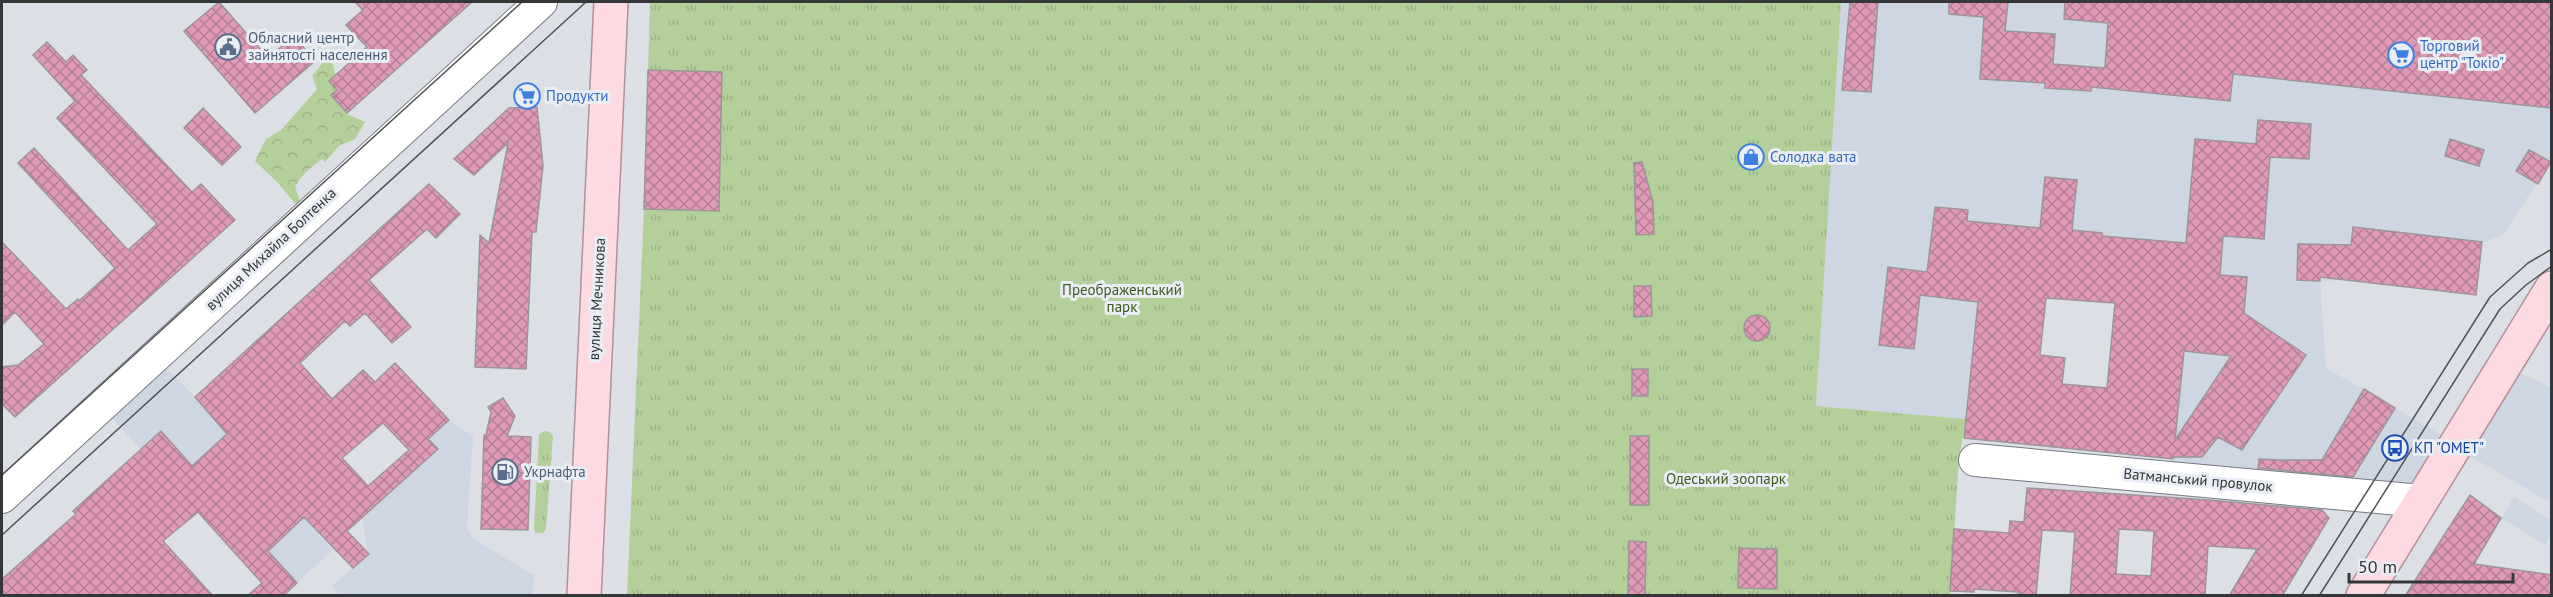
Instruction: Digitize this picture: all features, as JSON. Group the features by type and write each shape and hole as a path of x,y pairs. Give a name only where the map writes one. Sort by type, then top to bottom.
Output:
{"main road":[{"name":"вулиця Мечникова","path":"584,596 611,2"},
{"path":"2363,596 2552,288"}],"street":[{"name":"вулиця Михайла Болтенка","path":"2,497 541,2"},
{"name":"Ватманський провулок","path":"1975,460 2421,501"}],"shaded area":[{"path":"1841,2 2239,2 2236,34 2248,75 2551,108 2551,161 2504,234 2482,243 2476,295 2347,280 2320,281 2326,368 2454,442 2418,500 2171,476 2189,294 1982,261 1966,419 1816,406"},
{"path":"156,358 195,397 333,550 283,595 274,595 102,407"},
{"path":"2504,366 2551,387 2551,503 2454,447"},
{"path":"449,420 473,436 467,528 473,539 534,575 533,595 340,596 332,586 368,554 362,517 438,449 428,439"},
{"path":"2514,497 2551,520 2551,534 2545,545 2501,518"}],"green space":[{"name":"Преображенський парк","path":"650,2 1841,2 1816,406 1966,419 1959,458 1950,595 627,596 644,209"},
{"path":"325,60 333,64 335,75 329,81 337,90 331,95 347,114 365,122 355,139 339,146 325,162 322,159 318,162 295,186 304,214 277,182 255,161 266,139 281,130 317,89 312,76"},
{"path":"544,431 550,432 553,436 546,529 543,533 536,533 534,530 539,435"}],"building":[{"name":"Обласний центр зайнятості населення","path":"219,2 268,58 294,36 315,61 255,113 184,31"},
{"path":"355,2 472,2 347,113 331,95 337,90 329,81 367,47 346,25 363,10"},
{"path":"1850,2 1878,2 1871,92 1842,90"},
{"path":"1949,2 2008,2 2005,31 2055,34 2053,64 2105,68 2108,23 2064,19 2065,2 2552,2 2552,108 2233,74 2230,101 2092,87 2091,91 2045,88 2045,83 1980,79 1984,17 1949,14"},
{"path":"47,42 66,62 73,55 87,70 81,75 192,192 201,184 235,220 15,417 2,404 2,367 18,365 44,344 15,312 2,325 2,242 66,309 78,299 79,301 115,268 18,163 34,148 128,250 157,224 57,118 75,101 33,55"},
{"path":"648,70 722,72 719,211 644,209"},
{"path":"537,107 543,166 536,232 532,232 526,369 475,367 480,235 489,243 508,143 474,175 454,159 509,108"},
{"path":"203,108 241,147 222,165 184,128"},
{"path":"2258,120 2311,124 2309,159 2270,157 2264,239 2223,236 2220,275 2247,277 2244,313 2306,355 2242,450 2218,437 2202,457 2173,457 2173,459 1964,438 1978,302 1920,295 1914,349 1879,345 1888,267 1927,272 1935,207 1968,210 1967,221 2040,228 2045,177 2077,180 2072,230 2102,233 2102,236 2186,243 2195,139 2256,144","holes":["2046,298 2115,303 2107,388 2062,384 2065,358 2040,355","2184,351 2231,356 2175,440"]},
{"path":"2450,139 2484,150 2479,166 2445,156"},
{"path":"2529,150 2551,162 2538,184 2516,171"},
{"path":"1642,162 1653,202 1654,234 1636,235 1634,163"},
{"path":"429,184 460,214 436,238 427,229 369,280 411,327 392,343 365,313 350,326 345,321 300,363 332,399 363,370 375,382 395,363 449,420 428,439 438,449 347,531 369,554 353,568 304,517 268,551 297,583 283,596 247,596 262,583 198,512 163,541 213,596 2,596 2,579 76,514 73,511 161,431 192,466 227,434 195,397","holes":["383,423 409,450 368,486 342,458"]},
{"path":"2353,227 2482,242 2476,295 2320,277 2320,281 2297,280 2298,244 2351,245"},
{"path":"1634,286 1651,286 1652,316 1634,317"},
{"path":"1757,315 1766,319 1770,328 1766,337 1757,341 1748,337 1744,328 1748,319"},
{"path":"1632,369 1648,369 1648,396 1632,396"},
{"path":"2364,389 2395,408 2353,477 2258,468 2259,459 2282,462 2282,460 2322,460"},
{"path":"503,398 515,416 507,436 531,437 528,530 481,529 484,435 486,435 491,412 488,407"},
{"path":"1630,436 1649,436 1649,505 1630,505"},
{"path":"2027,488 2322,510 2329,518 2282,596 2229,596 2257,549 2208,546 2205,596 2070,596 2075,532 2042,530 2036,596 2018,596 2018,592 1974,589 1974,592 1950,591 1954,529 2009,533 2010,521 2024,522","holes":["2119,529 2154,531 2151,576 2116,574"]},
{"path":"2470,495 2501,518 2474,564 2552,575 2552,596 2405,596"},
{"path":"1629,541 1646,542 1645,596 1628,596"},
{"path":"1739,548 1777,549 1777,589 1738,588"}],"tram line":[{"path":"2,475 522,2"},
{"path":"2,535 586,2"},
{"path":"2301,596 2490,297 2528,263 2552,249"},
{"path":"2319,596 2500,309 2526,285 2552,266"}],"place":[{"name":"Обласний центр зайнятості населення","path":"228,47"},
{"name":"Торговий центр \"Токіо\"","path":"2401,55"},
{"name":"Продукти","path":"527,96"},
{"name":"Солодка вата","path":"1751,157"},
{"name":"КП \"ОМЕТ\"","path":"2395,448"},
{"name":"Укрнафта","path":"505,472"}],"park label":[{"name":"Одеський зоопарк","path":"1726,479"}]}
